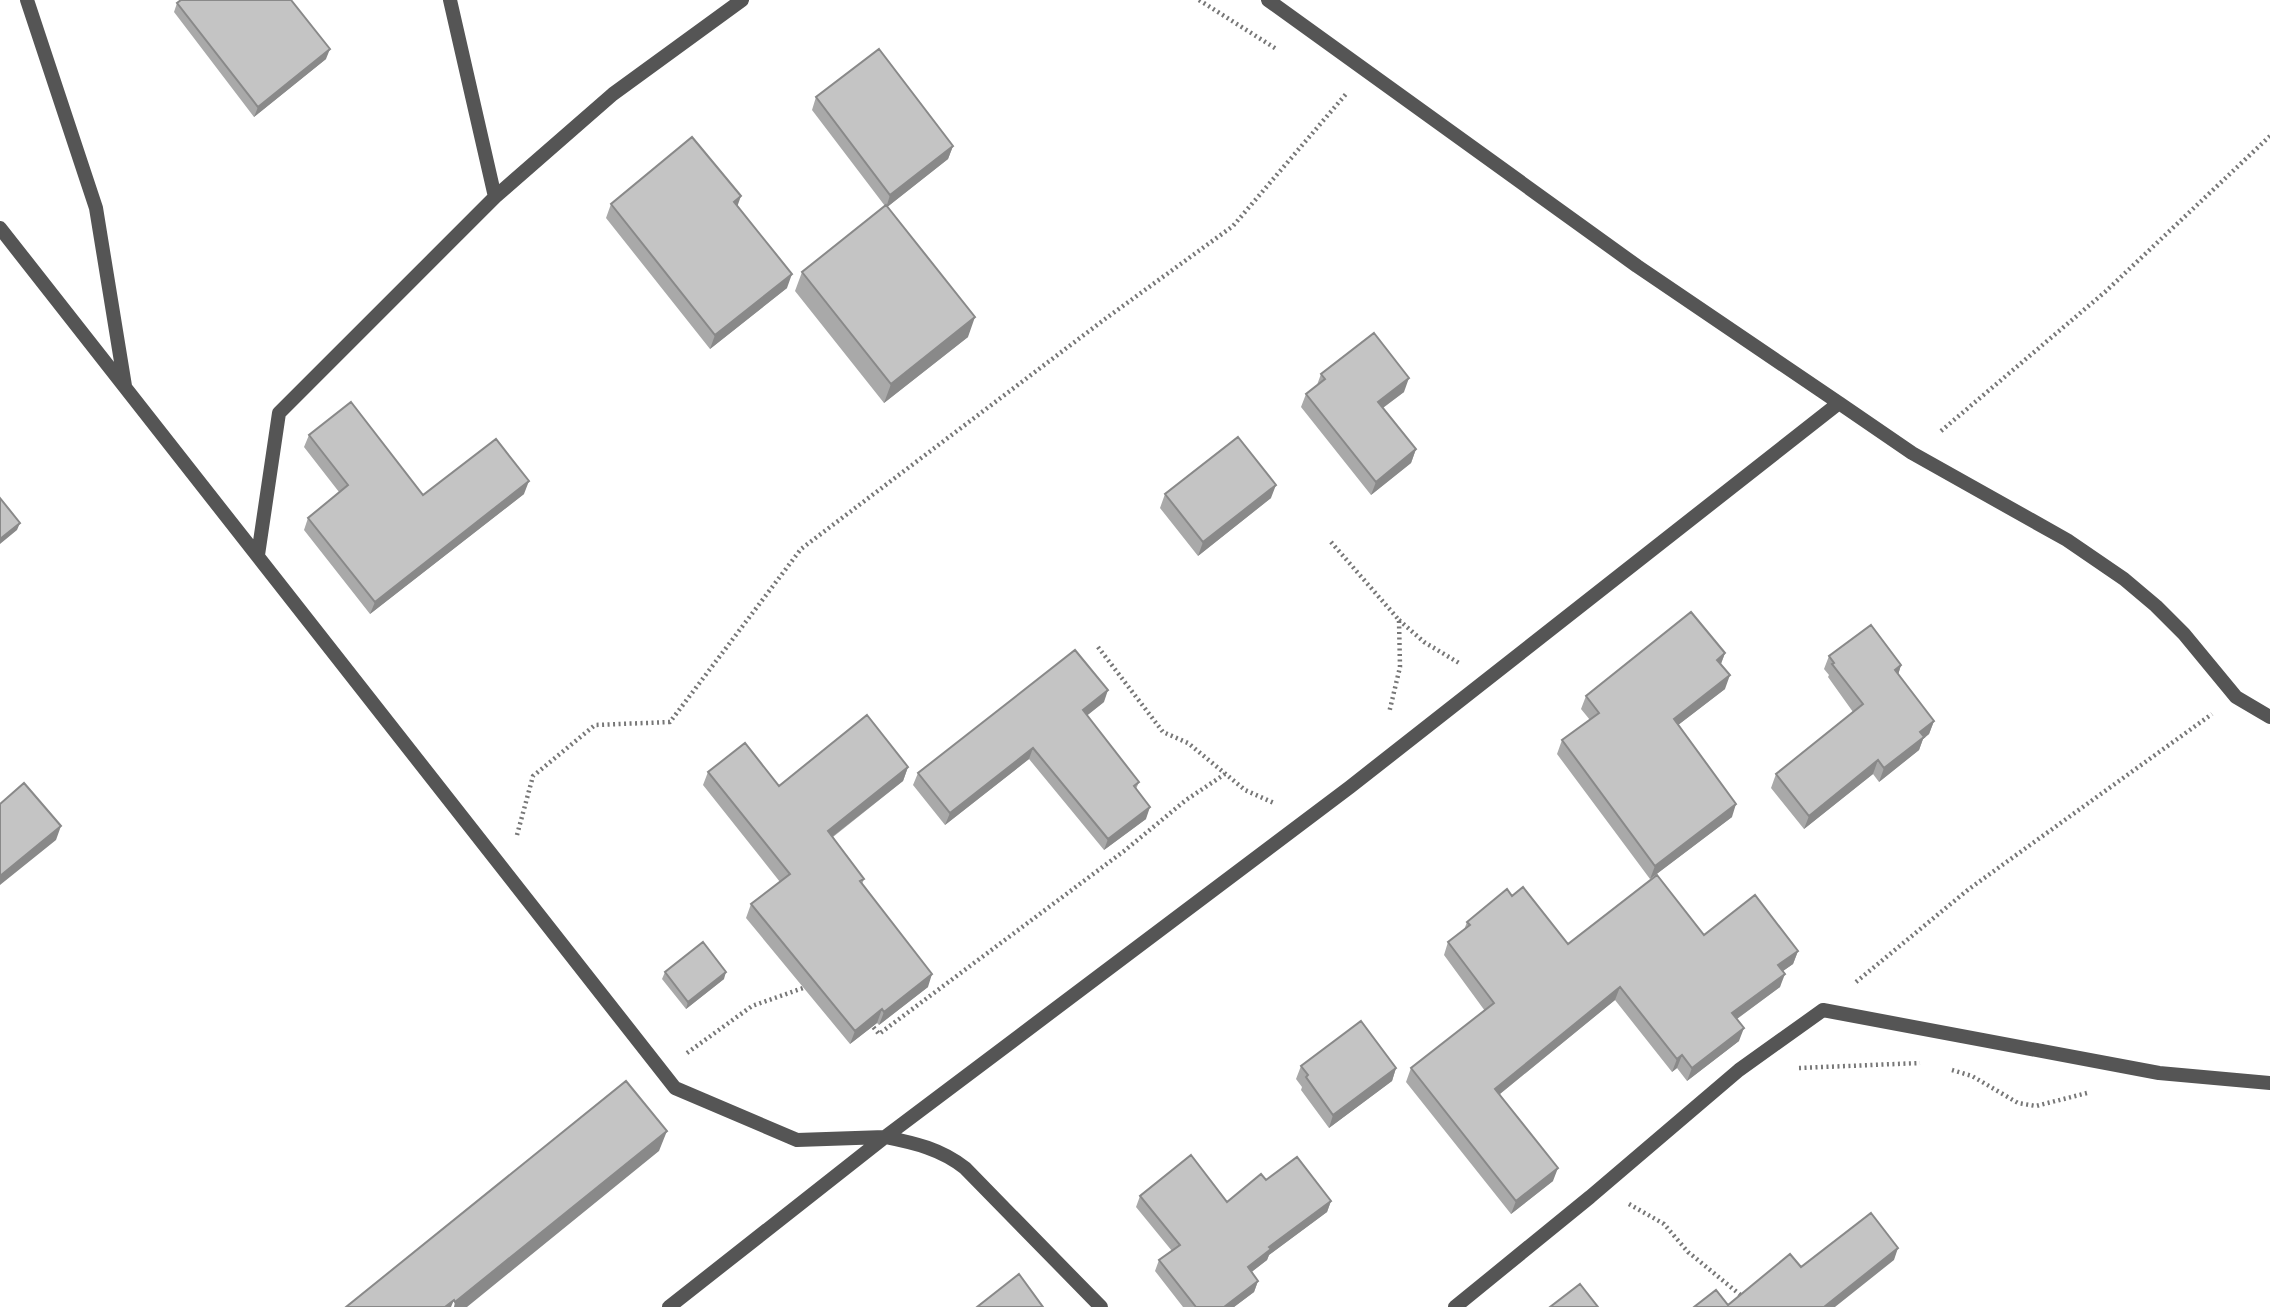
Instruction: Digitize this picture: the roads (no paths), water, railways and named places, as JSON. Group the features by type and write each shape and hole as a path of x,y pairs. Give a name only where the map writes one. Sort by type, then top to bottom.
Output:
{"street":[{"path":"27,0 96,208 125,387"},
{"path":"450,0 495,197"},
{"path":"258,555 279,413 495,197 614,94 742,0"},
{"path":"1268,0 1637,266 1912,453 2067,540 2124,579 2183,634 2236,697 2270,717"},
{"path":"0,228 675,1088 797,1140 886,1137 920,1144 951,1157 965,1168 1101,1307"},
{"path":"669,1307 886,1137 1350,787 1839,403"},
{"path":"1455,1307 1739,1070 1823,1010 2159,1073 2270,1083"}]}
